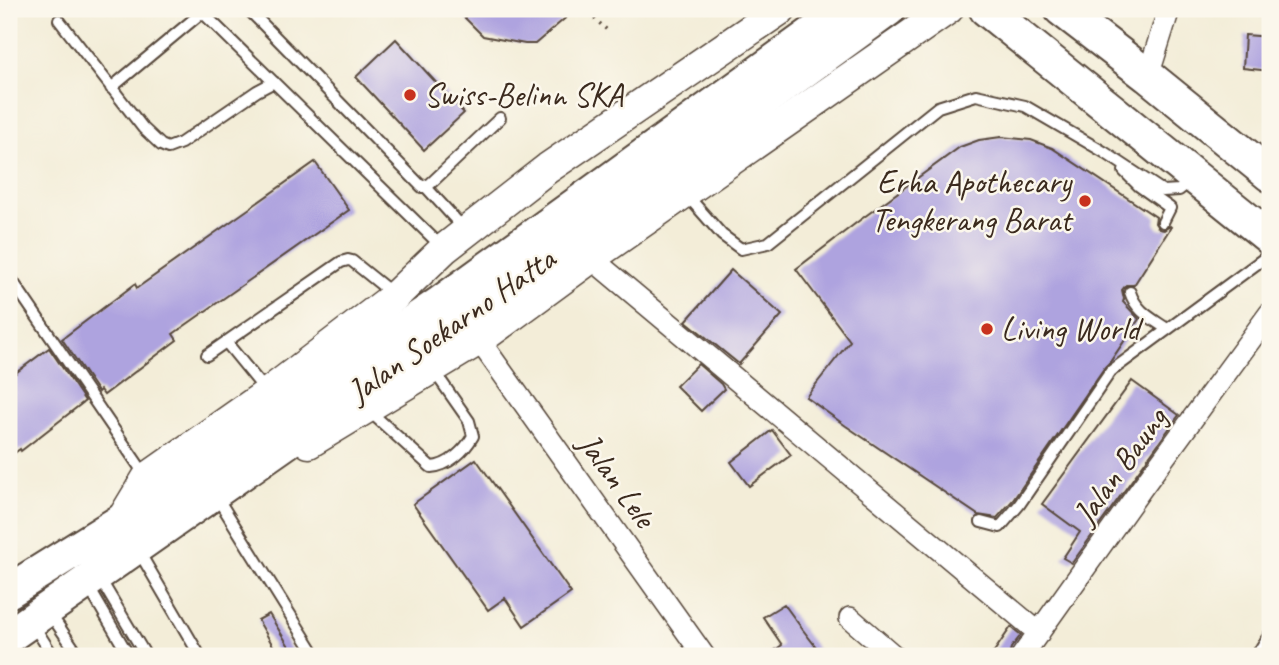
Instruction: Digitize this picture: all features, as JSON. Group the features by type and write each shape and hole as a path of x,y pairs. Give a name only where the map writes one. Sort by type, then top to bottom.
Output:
{"main road":[{"name":"Jalan Soekarno Hatta","path":"459,322 846,9"},
{"name":"Jalan Soekarno Hatta","path":"29,622 111,558 459,322 889,9"},
{"path":"986,9 1270,238"},
{"path":"1061,9 1270,175"},
{"name":"Jalan Soekarno Hatta","path":"10,588 111,558"}],"street":[{"name":"Jalan Soekarno Hatta","path":"111,558 147,478 268,393 395,296 455,240 548,168 781,9"},
{"path":"111,558 218,499 432,368 459,322 591,258 948,9"},
{"path":"1148,76 1169,9"},
{"path":"591,258 1039,634"},
{"name":"Jalan Baung","path":"1022,656 1270,313"},
{"name":"Jalan Lele","path":"459,322 704,656"},
{"path":"850,618 894,656"}],"lane":[{"path":"248,9 419,185 430,184 500,118"},
{"path":"111,88 203,10 274,82 455,240"},
{"path":"59,20 149,134 168,148 181,143 274,82"},
{"path":"684,192 722,235 741,249 768,243 938,107 976,95 1024,106 1104,152 1163,191 1179,190 1195,177"},
{"path":"1104,152 1139,186 1170,208 1163,222"},
{"path":"425,186 455,240"},
{"path":"981,522 1000,527 1019,505 1111,371 1270,254"},
{"path":"207,355 341,262 348,260 356,263 395,296"},
{"path":"9,276 147,478"},
{"path":"1130,292 1140,311 1167,329"},
{"path":"226,342 268,393"},
{"path":"366,408 431,467 442,467 467,446 473,436 469,421 432,368"},
{"path":"218,499 316,656"},
{"path":"111,558 129,656"},
{"path":"111,558 146,656"},
{"path":"111,558 200,656"},
{"path":"29,622 53,656"},
{"path":"29,622 79,656"},
{"path":"1256,656 1270,634"}],"path":[{"path":"584,9 607,30"}],"building":[{"path":"456,9 576,9 535,44 525,44 483,36"},
{"path":"1245,35 1270,37 1270,71 1243,68"},
{"name":"Swiss-Belinn SKA","path":"396,39 464,113 424,150 356,77"},
{"name":"Living World","path":"1001,137 1031,140 1052,148 1156,217 1155,223 1159,229 1171,227 1134,285 1126,285 1122,290 1123,302 1139,319 1013,500 997,518 978,515 806,397 850,341 796,269 960,147 979,140"},
{"path":"315,162 349,210 173,334 177,340 104,395 100,390 98,392 62,339 135,284 137,288"},
{"path":"731,270 782,315 739,364 686,321"},
{"path":"49,348 85,401 21,451 20,449 9,457 9,378"},
{"path":"698,364 724,389 701,411 676,386"},
{"path":"1132,381 1179,415 1072,563 1063,558 1080,532 1042,504"},
{"path":"772,430 791,455 749,486 731,462"},
{"path":"476,459 571,593 524,626 505,598 488,610 413,504"},
{"path":"784,604 823,656 767,656 782,645 763,617"},
{"path":"269,614 295,656 279,656 258,620"},
{"path":"1011,627 1021,635 1009,655 991,656"}],"place":[{"name":"Swiss-Belinn SKA","path":"410,95"},
{"name":"Erha Apothecary Tengkerang Barat","path":"1085,201"},
{"name":"Living World","path":"987,329"}]}
